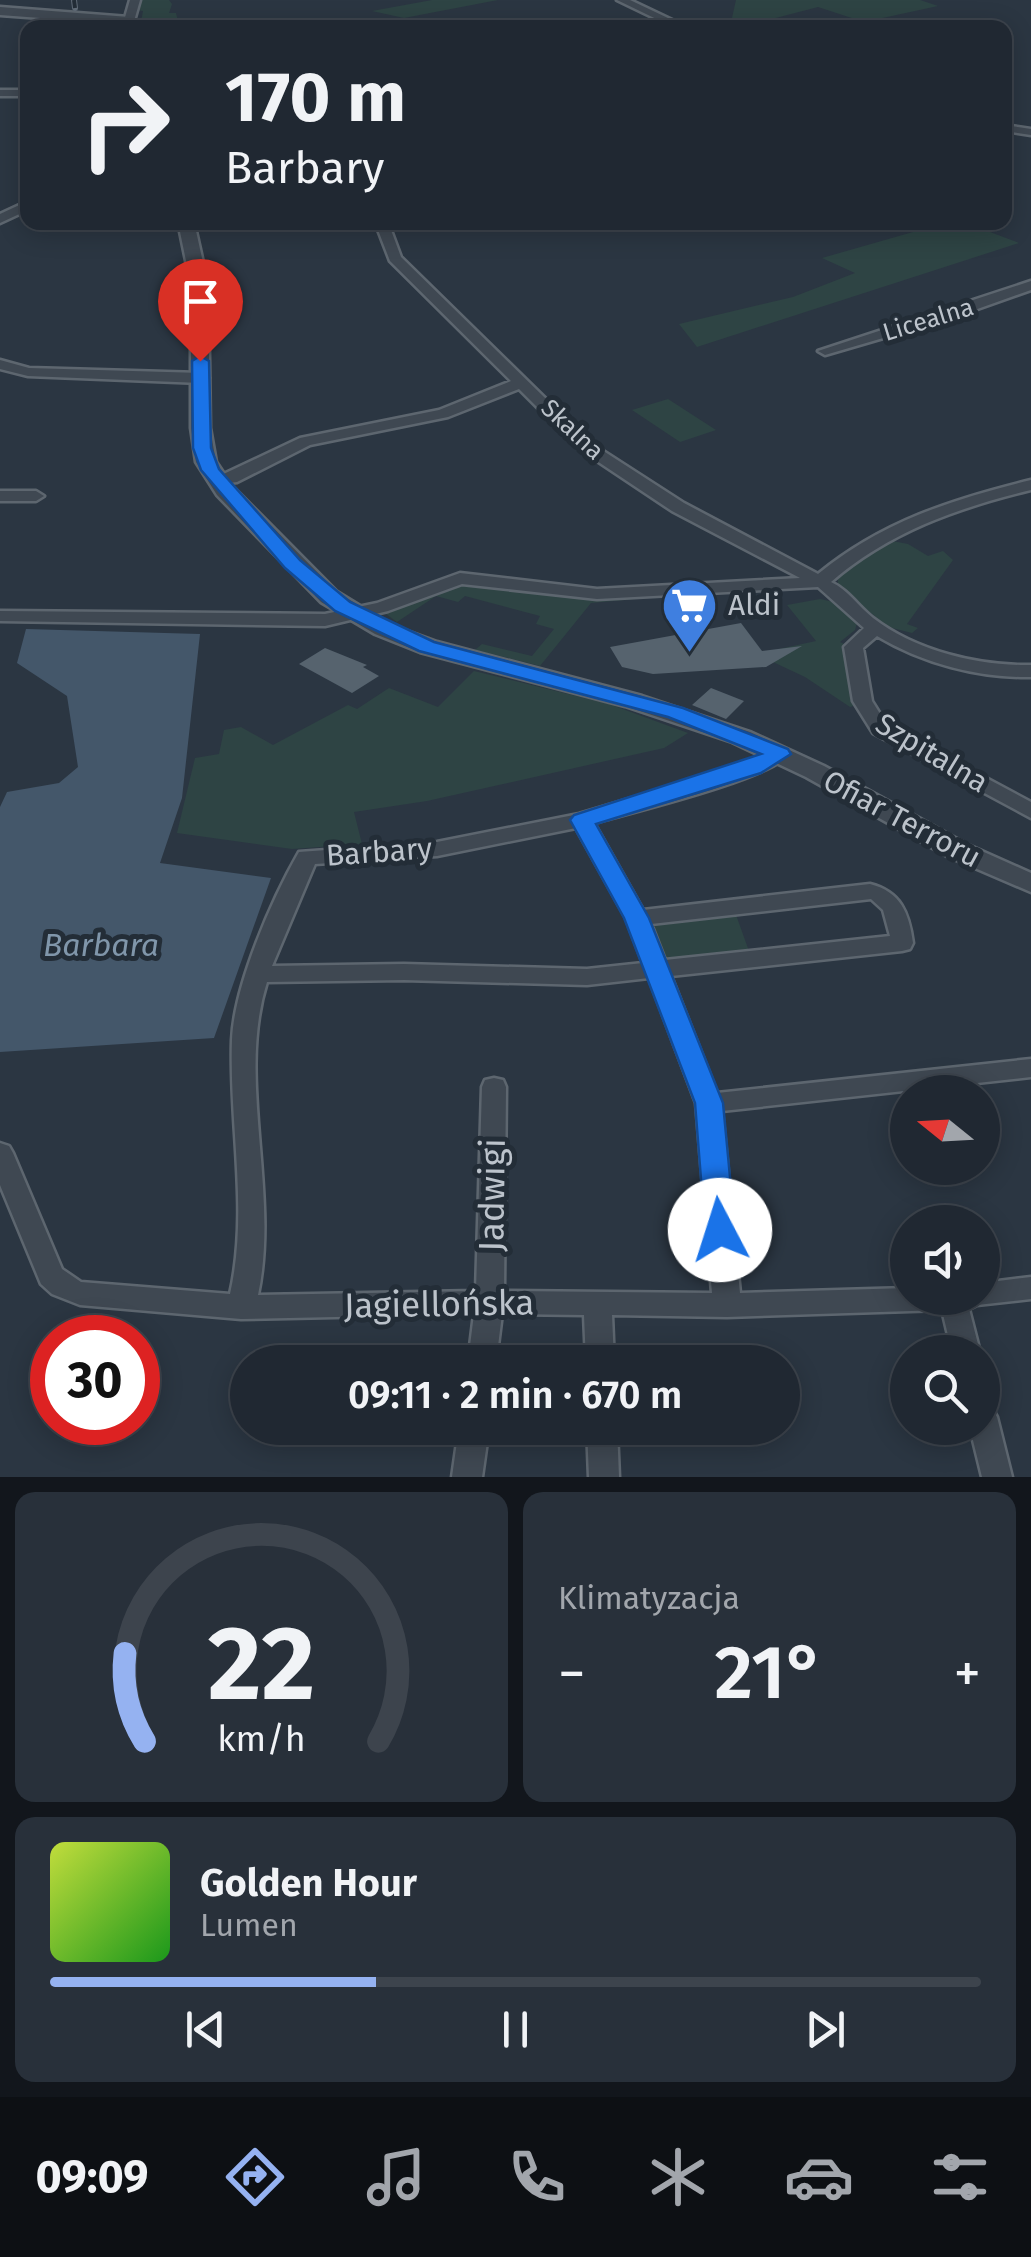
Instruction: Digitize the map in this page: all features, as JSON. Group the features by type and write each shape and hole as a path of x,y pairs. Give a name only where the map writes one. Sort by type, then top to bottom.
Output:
{"street":[{"path":"622,0 666,20"},
{"path":"3,13 83,20"},
{"name":"Ofiar Terroru","path":"189,230 198,257 202,448 219,482 292,564 357,615 426,647 676,712 780,754 933,840 1031,883"},
{"name":"Skalna","path":"385,230 395,258 586,446 697,518 819,582"},
{"name":"Licealna","path":"825,351 1031,285"},
{"path":"0,364 28,372 201,378"},
{"path":"219,482 248,474 289,446 306,440 443,414 522,382"},
{"path":"0,616 325,620 357,615 460,578 598,594 819,582 857,550 888,534 949,508 1031,485"},
{"path":"0,496 36,496"},
{"path":"819,582 875,628 976,668 1031,671"},
{"name":"Szpitalna","path":"875,628 853,647 863,706 870,720 1031,811"},
{"name":"Barbary","path":"241,1307 247,1286 249,1229 244,1040 259,974 307,857 437,849 582,820 753,768 780,754"},
{"path":"582,820 636,918 709,1103 726,1305"},
{"path":"259,974 587,976 902,942 898,912 884,895 870,891 636,918"},
{"path":"709,1103 1031,1068"},
{"name":"Jadwigi","path":"484,1345 490,1302 494,1086"},
{"name":"Jagiellońska","path":"0,1153 50,1276 80,1293 241,1307 490,1302 726,1305 890,1300"},
{"path":"1000,1292 1031,1288"},
{"path":"598,1302 599,1345"},
{"path":"467,1477 472,1445"},
{"path":"603,1445 604,1477"},
{"path":"989,1445 998,1477"}],"green space":[{"path":"139,0 169,0 169,13 176,13 178,20 141,20 143,11 137,10"},
{"path":"432,0 498,0 404,18 372,11"},
{"path":"736,0 920,0 938,6 873,20 858,20 818,7 768,20 725,20 732,18"},
{"path":"920,230 985,230 1019,243 697,347 679,324 793,297 855,273 822,258"},
{"path":"668,399 716,430 680,442 632,410"},
{"path":"887,540 908,544 928,556 943,551 953,560 907,624 918,628 912,633 888,627 838,586 838,573"},
{"path":"463,582 636,599 591,603 540,666 475,650 482,644 532,656 554,629 536,624 540,616 465,596 458,602 436,596 397,622 386,614"},
{"path":"820,599 838,603 857,623 855,630 840,642 844,644 856,705 850,707 805,677 773,662 785,654 779,649 816,641 787,605"},
{"path":"474,671 609,704 688,733 664,748 427,801 354,812 362,844 292,849 177,833 195,758 219,754 224,730 241,727 273,745 348,705 357,709 389,688 438,707"},
{"path":"735,912 750,954 674,962 662,955 654,924 664,918"}],"water":[{"name":"Barbara","path":"26,629 200,634 182,798 160,863 271,878 214,1038 0,1052 0,807 7,792 59,783 78,767 67,696 17,663"}],"building":[{"name":"Aldi","path":"741,623 762,651 802,646 766,667 653,674 622,667 610,647"},
{"path":"325,648 367,665 363,667 379,676 352,693 299,664"},
{"path":"711,688 744,701 726,719 692,705"}],"railway":[{"path":"74,0 75,8"}],"place":[{"name":"Aldi","path":"689,654"}],"route":[{"path":"200,361 202,448 206,462 292,564 342,606 426,647 676,712 780,754 753,768 582,820 636,918 709,1103 720,1230"}]}
